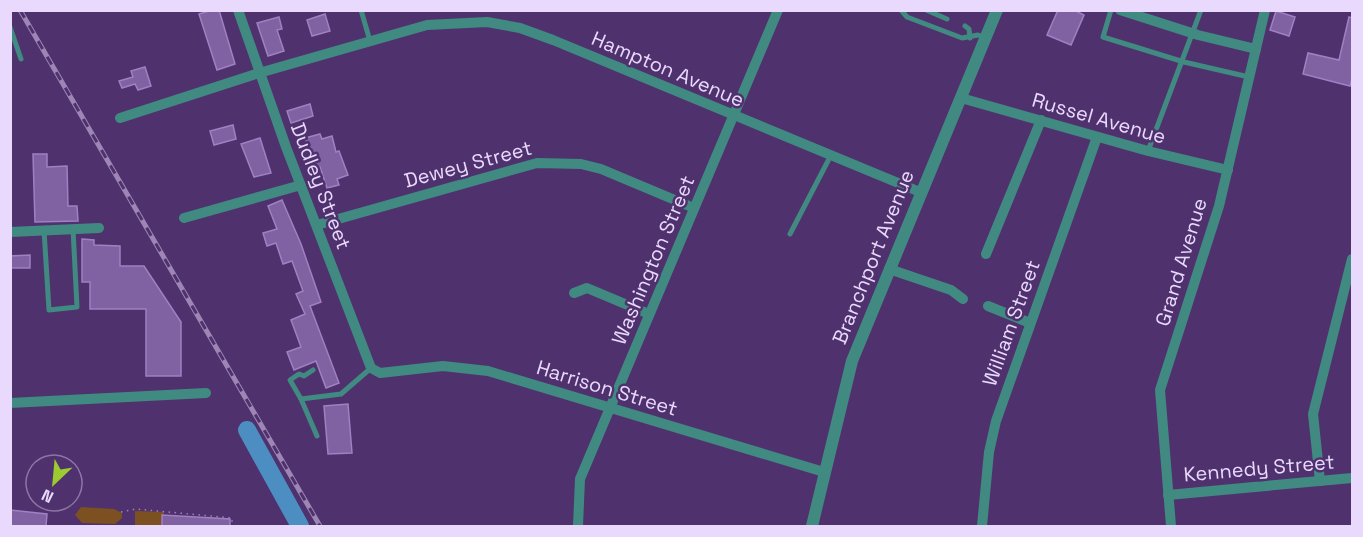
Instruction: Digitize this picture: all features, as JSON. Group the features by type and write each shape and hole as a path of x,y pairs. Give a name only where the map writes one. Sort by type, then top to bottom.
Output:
{"street":[{"name":"Dudley Street","path":"238,10 259,73 373,370"},
{"name":"Washington Street","path":"578,526 580,479 778,10"},
{"name":"Branchport Avenue","path":"812,526 852,361 997,10"},
{"path":"1119,10 1194,34 1256,49"},
{"name":"Grand Avenue","path":"1171,526 1160,390 1219,206 1265,10"},
{"name":"Hampton Avenue","path":"120,118 259,73 442,22 469,21 504,24 553,40 830,157 920,192"},
{"name":"Russel Avenue","path":"961,98 1148,151 1228,170"},
{"path":"986,254 1041,120"},
{"name":"William Street","path":"982,526 989,452 996,422 1097,137"},
{"name":"Dewey Street","path":"317,225 537,163 581,164 600,169 694,208"},
{"path":"184,218 302,184"},
{"path":"10,232 99,228"},
{"path":"1320,481 1313,414 1348,298 1353,259"},
{"path":"889,268 951,291 963,299"},
{"path":"574,293 587,288 650,314"},
{"path":"988,306 1030,323"},
{"name":"Harrison Street","path":"373,370 443,366 473,367 825,472"},
{"path":"10,402 206,393"},
{"name":"Kennedy Street","path":"1168,495 1353,478"}],"lane":[{"path":"361,10 370,41"},
{"path":"901,10 907,17 970,38 978,35 986,38"},
{"path":"926,10 947,19"},
{"path":"1111,10 1102,37 1184,62 1249,76"},
{"path":"1148,151 1184,62 1201,10"},
{"path":"965,26 969,29 970,38"},
{"path":"10,27 21,59"},
{"path":"790,234 830,157"},
{"path":"44,230 49,310 76,307 73,229"},
{"path":"313,370 304,376 299,374 290,380 317,436"},
{"path":"301,399 341,394 373,370"}],"path":[{"path":"121,512 136,509 232,518 232,526"}],"shaded area":[{"path":"84,507 114,509 122,513 122,518 115,524 82,523 75,515 84,513"},
{"path":"135,511 164,512 162,526 135,526"}],"building":[{"path":"219,10 235,64 217,70 199,14"},
{"path":"1058,10 1074,10 1084,15 1071,45 1047,35"},
{"path":"1276,11 1295,17 1289,36 1270,30"},
{"path":"325,14 330,31 312,36 307,20"},
{"path":"279,17 282,29 277,30 284,51 268,56 257,23"},
{"path":"1349,17 1353,18 1353,75 1350,86 1303,74 1308,53 1339,60"},
{"path":"145,67 151,86 138,90 135,84 122,88 119,81 133,77 131,71"},
{"path":"310,104 313,116 291,123 287,111"},
{"path":"233,125 236,139 214,145 210,131"},
{"path":"320,134 322,139 332,136 336,152 339,151 348,175 337,179 339,185 327,188 320,167 315,169 305,138"},
{"path":"260,138 271,173 254,177 241,144"},
{"path":"33,154 47,154 47,167 67,166 68,206 77,206 78,221 35,222"},
{"path":"282,200 301,244 321,302 310,306 339,383 326,388 316,361 294,370 287,352 301,347 291,320 305,314 296,294 303,291 292,261 283,264 276,243 267,246 263,233 277,229 268,206"},
{"path":"82,239 94,240 94,245 120,246 120,266 144,266 181,322 181,376 146,376 146,309 90,309 90,282 82,282"},
{"path":"30,255 30,268 10,268 10,256"},
{"path":"348,404 352,453 328,454 324,406"},
{"path":"10,510 47,514 46,526 10,526"},
{"path":"162,515 230,519 230,526 162,526"}],"waterway":[{"path":"247,430 300,526"}],"railway":[{"path":"20,10 320,526"}]}
